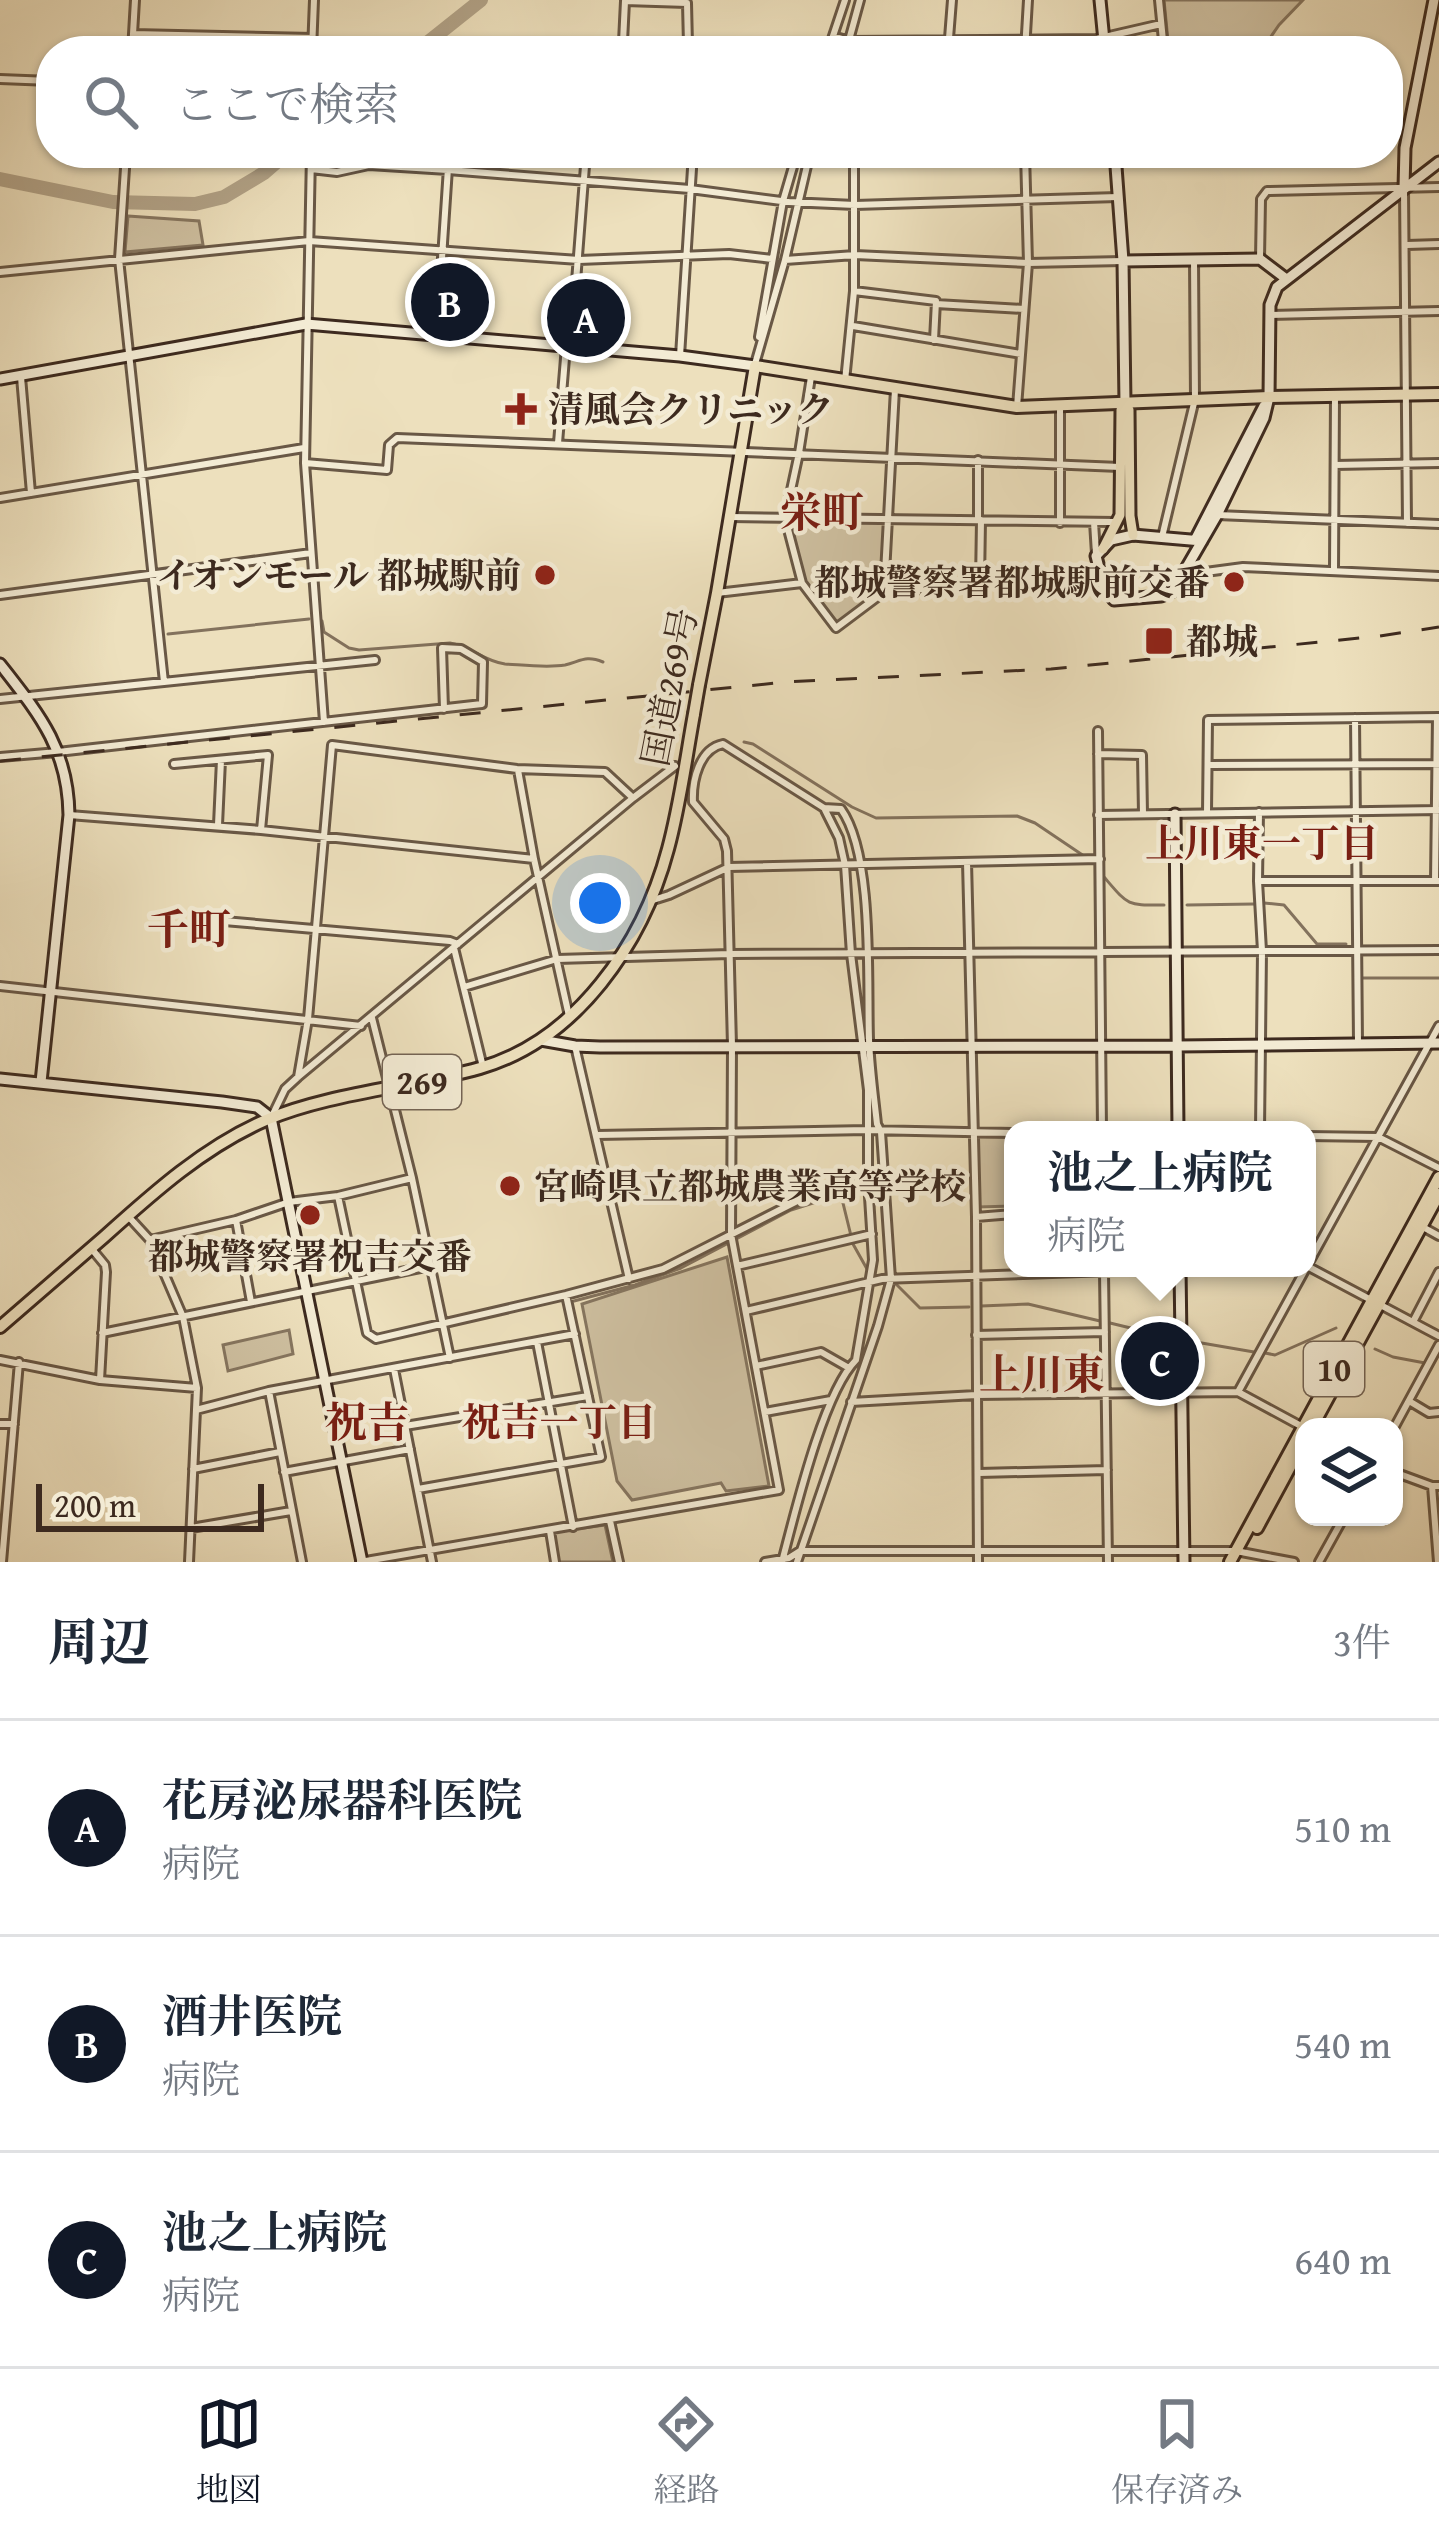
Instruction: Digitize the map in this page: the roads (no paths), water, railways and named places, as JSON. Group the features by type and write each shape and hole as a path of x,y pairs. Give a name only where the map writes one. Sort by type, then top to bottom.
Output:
{"highway":[{"path":"755,366 1017,407 1439,394"},
{"name":"国道269号","path":"0,1327 198,1157 230,1137 271,1118 483,1067 517,1054 570,1019 617,959 650,901 668,850 755,366"},
{"name":"10","path":"1312,1418 1439,1178"},
{"name":"10","path":"1418,1224 1439,1194"},
{"name":"10","path":"1237,1557 1295,1449"},
{"name":"10","path":"1237,1557 1295,1457"}],"main road":[{"path":"1100,552 1120,515 1121,410 1125,403"},
{"path":"1125,403 1133,535"}],"street":[{"path":"135,0 133,34 223,36"},
{"path":"313,36 314,0"},
{"path":"833,36 845,0"},
{"path":"851,36 860,0"},
{"path":"949,36 952,0"},
{"path":"1026,36 1028,0"},
{"path":"1100,0 1103,36"},
{"path":"1159,0 1162,36"},
{"path":"1407,523 1405,148 1434,0"},
{"path":"623,36 625,1 688,3 688,36"},
{"path":"1111,36 1161,24"},
{"path":"0,79 36,80"},
{"path":"1198,541 1217,515 1264,418 1270,397 1271,297 1285,278 1439,162"},
{"path":"125,168 119,259 164,682"},
{"path":"324,722 305,463 311,170 355,168"},
{"path":"416,168 855,205 1118,196"},
{"path":"558,443 585,168"},
{"path":"680,356 692,168"},
{"path":"755,366 793,168"},
{"path":"755,366 806,168"},
{"path":"845,381 853,326 854,168"},
{"path":"1017,407 1028,263 1025,168"},
{"path":"1115,168 1123,261 1125,403"},
{"path":"437,337 448,170"},
{"path":"1260,259 1261,199 1267,191 1439,187"},
{"path":"0,272 309,241 579,260 729,254 772,259"},
{"path":"1406,244 1439,244"},
{"path":"785,260 855,255 1028,263 1260,259 1285,278"},
{"path":"1162,537 1195,399 1195,260"},
{"path":"854,291 936,301 934,340"},
{"path":"936,304 1024,309"},
{"path":"1270,315 1439,311"},
{"path":"0,379 306,324 755,366"},
{"path":"853,326 1021,355"},
{"path":"20,375 32,493"},
{"path":"811,376 785,518 802,583 836,628 884,592 1099,575"},
{"path":"884,592 895,388"},
{"path":"1334,570 1335,396"},
{"path":"1094,521 1099,575 1114,600 1173,591 1270,397"},
{"path":"1060,405 1060,523"},
{"path":"305,463 387,470 388,445 397,438 1120,466"},
{"path":"0,498 305,448"},
{"path":"979,460 980,583"},
{"path":"1335,465 1439,463"},
{"path":"1217,515 1439,524"},
{"path":"730,517 1116,522"},
{"path":"1100,552 1112,540 1133,535 1198,541"},
{"path":"0,595 311,554"},
{"path":"1183,575 1243,567 1439,577"},
{"path":"717,593 802,583"},
{"path":"0,757 58,752 444,709 482,704 483,662 461,649 442,648 444,709"},
{"path":"0,699 375,660"},
{"path":"0,664 43,720 65,770 69,814 41,1082"},
{"path":"1207,813 1208,720 1438,717 1437,881 1258,881"},
{"path":"1355,718 1358,1043"},
{"path":"1098,731 1102,1121"},
{"path":"298,1077 308,1019 332,745 517,769 605,772 633,798"},
{"path":"675,766 298,1077 278,1100 271,1118 361,1562 779,1490 731,1234 729,867 724,839 692,795 705,753 723,745 824,808 841,809 853,828 860,864 868,954 871,1282 856,1360 832,1400 783,1561"},
{"path":"1098,754 1142,755 1143,814"},
{"path":"174,764 268,755 262,830"},
{"path":"218,825 221,760"},
{"path":"1208,765 1438,764"},
{"path":"517,769 570,1019"},
{"path":"797,1562 891,1279 881,1132 851,954 844,865 839,838 824,808"},
{"path":"1098,815 1437,810"},
{"path":"1259,812 1261,1121"},
{"path":"69,814 534,859"},
{"path":"1175,814 1178,1121"},
{"path":"650,901 729,867 1100,859"},
{"path":"967,862 978,1562"},
{"path":"224,921 450,940 456,946 483,1067"},
{"path":"464,987 556,958 1439,950"},
{"path":"0,986 361,1025"},
{"path":"372,1018 450,1358"},
{"path":"1316,1250 1434,1043 1439,1026"},
{"path":"542,1040 575,1046 1434,1043"},
{"path":"575,1046 629,1279"},
{"path":"0,1078 257,1107 271,1118"},
{"path":"596,1135 1004,1132"},
{"path":"1316,1136 1378,1137 1439,1168"},
{"path":"150,1240 289,1202 412,1178"},
{"path":"338,1196 367,1333 376,1339 663,1269 807,1196 868,1181"},
{"path":"976,1217 1004,1215"},
{"path":"128,1216 150,1240 183,1317 197,1388 189,1562"},
{"path":"236,1220 250,1302"},
{"path":"1418,1224 1439,1236"},
{"path":"737,1266 872,1234"},
{"path":"91,1248 105,1265 100,1380"},
{"path":"102,1333 430,1265"},
{"path":"1316,1271 1439,1336"},
{"path":"1413,1322 1439,1272"},
{"path":"746,1311 891,1279 1004,1275"},
{"path":"1104,1277 1108,1562"},
{"path":"1180,1277 1183,1557"},
{"path":"1238,1392 1301,1277"},
{"path":"418,1489 601,1456 566,1295"},
{"path":"975,1335 1105,1332"},
{"path":"196,1410 268,1391 575,1334"},
{"path":"537,1342 573,1527"},
{"path":"1399,1418 1439,1345"},
{"path":"756,1366 821,1352 848,1368"},
{"path":"0,1360 100,1380 197,1388"},
{"path":"2,1562 19,1362"},
{"path":"394,1369 432,1562"},
{"path":"268,1391 302,1562"},
{"path":"851,1402 976,1395 1238,1392 1295,1422"},
{"path":"405,1426 588,1396"},
{"path":"765,1412 832,1400"},
{"path":"1409,1401 1439,1412"},
{"path":"0,1424 14,1424"},
{"path":"284,1472 410,1449"},
{"path":"193,1469 280,1453"},
{"path":"811,1461 830,1470"},
{"path":"978,1473 1107,1470"},
{"path":"1403,1475 1436,1486 1438,1562"},
{"path":"191,1528 292,1511"},
{"path":"610,1520 619,1562"},
{"path":"1319,1562 1339,1526"},
{"path":"550,1531 555,1562"},
{"path":"765,1562 783,1561 800,1551 1108,1551 1294,1562"},
{"path":"850,1551 850,1562"}],"waterway":[{"path":"436,36 481,0"},
{"path":"0,179 113,202 195,204 224,197 270,168"},
{"path":"168,634 309,619"},
{"path":"322,621 324,632 359,650 450,643 505,664 603,662"},
{"path":"744,742 876,818 1017,816 1084,856"},
{"path":"1104,877 1129,902 1164,905"},
{"path":"1264,903 1284,905 1317,944 1346,944"},
{"path":"1187,905 1254,904"},
{"path":"1362,978 1439,978"},
{"path":"574,1301 681,1268 791,1210 835,1196 842,1199 853,1244 867,1269"},
{"path":"896,1284 920,1308 969,1307"},
{"path":"981,1306 1028,1304 1100,1321"},
{"path":"1110,1323 1172,1338"},
{"path":"1265,1353 1275,1355 1336,1328"},
{"path":"1190,1341 1254,1352"},
{"path":"1375,1349 1425,1363"}],"railway":[{"path":"0,761 786,682 1051,669 1439,627"}],"place":[{"name":"酒井医院","path":"450,302"},
{"name":"花房泌尿器科医院","path":"586,318"},
{"name":"清風会クリニック","path":"521,409"},
{"name":"イオンモール 都城駅前","path":"545,575"},
{"name":"都城警察署都城駅前交番","path":"1234,582"},
{"name":"都城","path":"1159,641"},
{"name":"宮崎県立都城農業高等学校","path":"510,1186"},
{"name":"都城警察署祝吉交番","path":"310,1215"},
{"name":"池之上病院","path":"1160,1361"}],"district":[{"name":"栄町","path":"822,512"},
{"name":"上川東一丁目","path":"1262,843"},
{"name":"千町","path":"189,929"},
{"name":"上川東","path":"1042,1374"},
{"name":"祝吉","path":"367,1422"},
{"name":"祝吉一丁目","path":"559,1422"}]}
